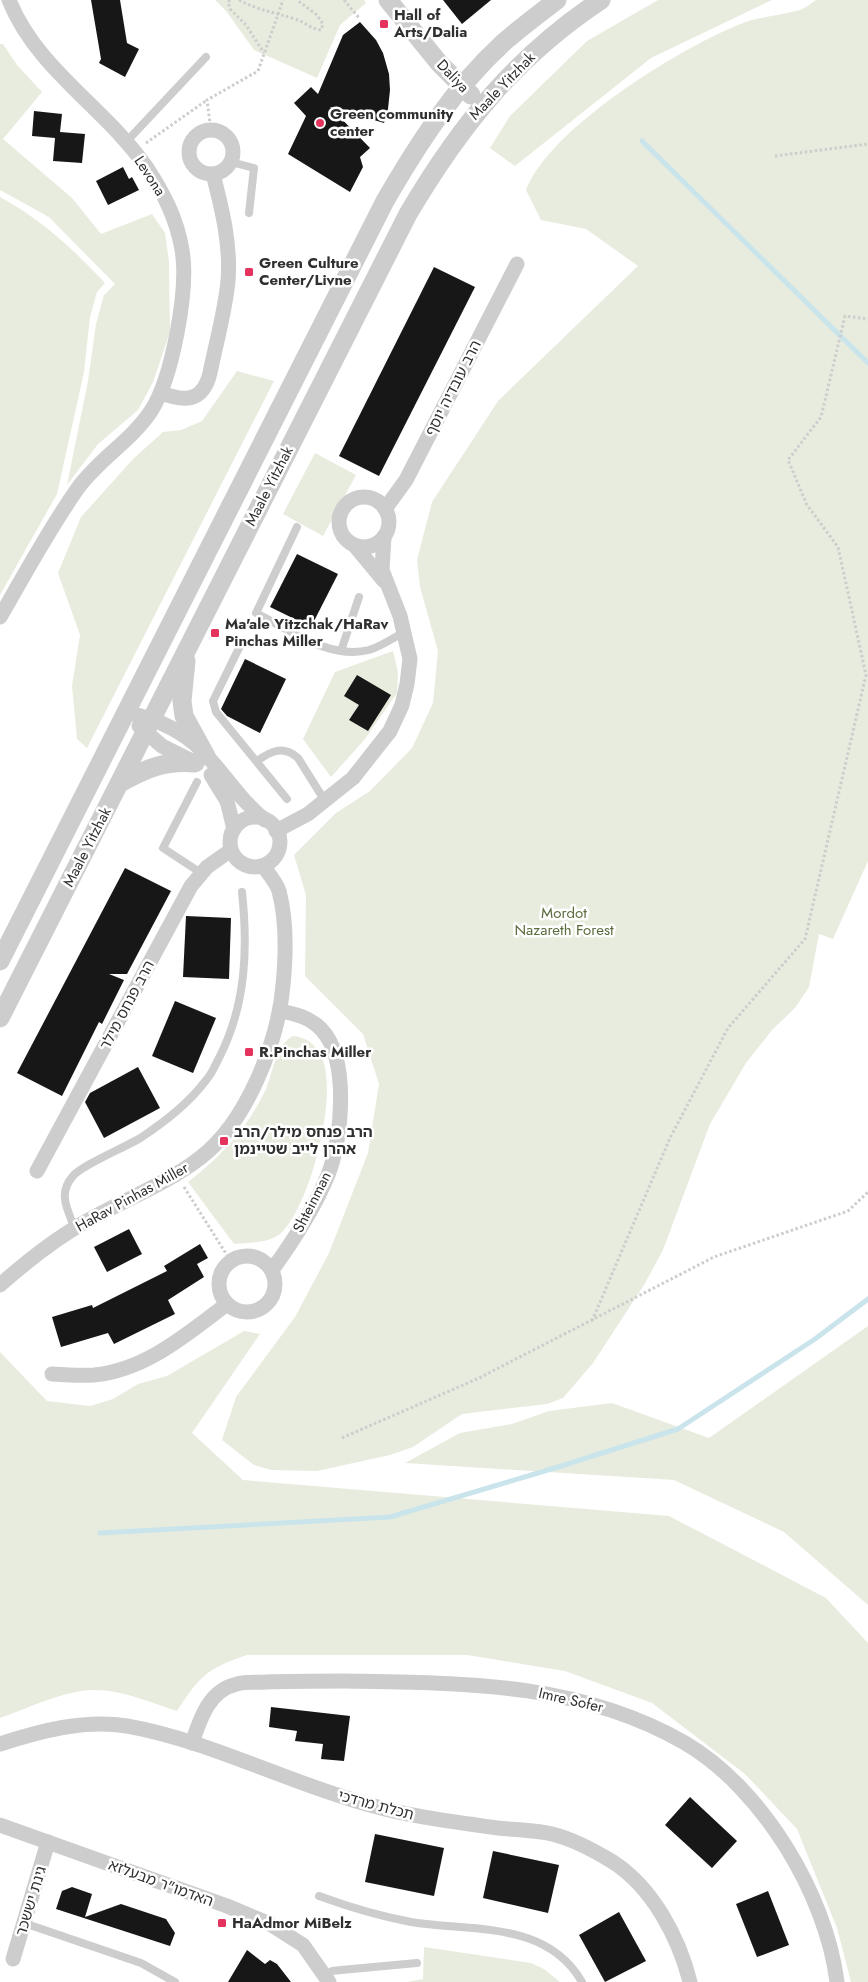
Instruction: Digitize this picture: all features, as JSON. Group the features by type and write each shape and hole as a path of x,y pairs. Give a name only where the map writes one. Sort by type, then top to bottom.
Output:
{"street":[{"name":"Levona","path":"0,617 53,526 78,488 93,468 134,432 150,412 161,393 174,347 183,279 182,252 172,210 130,146 101,112 60,76 42,55 16,18 8,0"},
{"name":"Daliya","path":"388,0 434,56 481,106"},
{"name":"Maale Yitzhak","path":"0,961 384,201 426,136 463,86 503,43 556,0"},
{"name":"Maale Yitzhak","path":"0,1018 408,214 447,150 481,106 521,63 601,0"},
{"path":"211,131 218,132 230,141 233,155 231,162 223,170 213,174 199,171 191,160 190,146 198,135 211,131"},
{"path":"161,393 177,399 194,397 207,384 210,373 228,283 229,261 228,246 213,174"},
{"name":"הרב עובדיה יוסף","path":"385,509 406,480 517,264"},
{"path":"276,831 308,814 353,778 390,731 402,706 408,684 410,659 404,632 386,584 382,562 384,536 389,520 385,509 376,500 368,497 352,500 345,504 339,519 339,528 342,535 355,546 386,584"},
{"path":"355,546 371,546 384,536"},
{"path":"187,650 182,701 184,716 201,760 227,801 234,829"},
{"path":"126,712 149,725 178,732 195,744 201,760 251,809 265,820 276,831 280,844 273,860 262,866 249,867 241,863 231,850 230,841 234,829 244,820 251,818 265,820"},
{"path":"120,783 149,767 167,762 201,760"},
{"name":"הרב פנחס מילר","path":"37,1171 191,886 201,873 231,850"},
{"name":"HaRav Pinhas Miller","path":"0,1285 44,1250 75,1229 176,1175 202,1156 226,1130 247,1101 261,1074 280,1011 285,966 285,932 278,890 262,866"},
{"name":"Shteinman","path":"272,1270 292,1242 328,1174 336,1144 340,1113 340,1083 335,1055 329,1040 321,1029 301,1015 280,1011"},
{"path":"251,1255 260,1258 272,1270 275,1289 272,1298 265,1306 255,1311 245,1312 227,1304 221,1296 219,1286 224,1267 230,1260 251,1255"},
{"path":"52,1374 95,1375 133,1365 153,1356 227,1304"},
{"name":"Imre Sofer","path":"192,1743 201,1715 214,1696 236,1684 302,1681 441,1682 491,1685 592,1702 640,1720 687,1744 736,1783 775,1830 799,1869 820,1912 834,1960 837,1982"},
{"name":"תכלת מרדכי","path":"0,1744 31,1734 81,1725 126,1726 192,1743 368,1805 408,1815 553,1834 583,1846 615,1863 642,1889 669,1926 684,1959 690,1982"},
{"name":"האדמו\"ר מבעלזא","path":"0,1825 227,1906 270,1924 303,1946 327,1979"},
{"name":"גינת יששכר","path":"14,1959 48,1842"}],"lane":[{"path":"130,146 206,57"},
{"path":"231,162 254,168 249,213"},
{"path":"296,527 256,613 321,646 341,651 369,650 404,632"},
{"path":"341,651 359,597"},
{"path":"241,644 213,701 216,712 287,799"},
{"path":"257,761 275,750 283,749 292,752 298,758 325,802"},
{"path":"197,782 163,848 201,873"},
{"path":"75,1229 63,1198 66,1187 73,1175 140,1138 175,1114 209,1078 227,1042 240,1000 246,962 246,933 242,892"},
{"path":"319,1896 346,1906 411,1922 511,1933 527,1938 555,1950 567,1961 582,1982"},
{"path":"24,1923 141,1963 175,1982"},
{"path":"327,1979 332,1971 417,1963"}],"path":[{"path":"230,0 228,2 230,8 246,26 264,53"},
{"path":"239,0 260,10 296,19 314,30 320,30 323,24 317,15 298,0"},
{"path":"130,146 258,71 283,0"},
{"path":"344,0 360,19"},
{"path":"207,100 211,131"},
{"path":"775,156 868,144"},
{"path":"592,1321 670,1138 728,1028 806,939 866,675 838,547 807,504 788,460 821,417 845,316 868,319"},
{"path":"176,1175 230,1260"},
{"path":"342,1438 479,1378 714,1257 848,1211 868,1192"}],"green space":[{"path":"215,0 364,0 366,3 340,25 317,78 254,50 226,11"},
{"path":"658,0 772,0 651,58 515,166 490,148 510,116 587,41"},
{"name":"Mordot Nazareth Forest","path":"816,0 868,0 868,861 833,939 819,934 809,987 795,1008 772,1030 746,1063 710,1124 663,1250 644,1285 593,1363 563,1398 547,1404 462,1414 413,1447 390,1455 317,1471 271,1470 254,1465 222,1440 236,1397 295,1317 329,1253 368,1153 379,1084 363,1034 305,976 306,895 294,855 336,813 370,791 412,748 433,703 438,651 420,587 417,560 432,502 498,401 638,266 586,229 541,220 526,190 539,166 561,142 588,117 650,72 712,37 738,25 800,10"},
{"path":"0,44 3,44 17,65 42,92 3,139 72,198 101,234 152,214 165,233 169,262 170,332 153,382 138,410 98,444 67,485 88,381 96,324 104,295 115,284 49,217 0,190"},
{"path":"0,197 56,235 105,283 97,292 90,317 84,372 57,494 0,595"},
{"path":"237,371 274,381 87,748 77,739 72,686 80,635 58,573 81,517 133,459 163,432 181,430 202,421"},
{"path":"315,453 356,475 323,536 283,514"},
{"path":"393,651 398,672 397,693 365,739 331,777 303,739 335,672"},
{"path":"293,1036 305,1039 315,1047 320,1054 326,1071 325,1119 312,1174 292,1219 281,1233 264,1241 234,1244 188,1182 223,1151 251,1117 266,1089 279,1052 287,1040"},
{"path":"868,1326 868,1605 784,1532 674,1480 405,1463 460,1433 512,1424 549,1411 612,1403 709,1438"},
{"path":"244,1331 260,1334 192,1433 243,1480 669,1516 826,1598 868,1643 868,1982 851,1982 837,1928 797,1829 745,1774 652,1703 565,1671 467,1655 247,1655 222,1665 205,1675 192,1689 177,1711 116,1692 95,1690 59,1696 0,1718 0,1352 47,1401 90,1406 113,1399 138,1384 167,1376"},
{"path":"424,1947 531,1963 544,1969 560,1982 407,1982 423,1979"}],"building":[{"path":"91,0 120,0 127,43 139,49 125,77 99,63 101,59"},
{"path":"443,0 491,0 462,24"},
{"path":"360,22 376,40 383,53 389,74 390,90 384,123 330,107 370,148 360,157 363,167 350,192 288,154 306,116 294,103 311,87 318,94 343,35"},
{"path":"34,111 62,114 60,132 85,134 82,163 53,161 55,138 32,136"},
{"path":"123,167 129,179 132,177 139,190 108,205 96,181"},
{"path":"434,267 475,287 379,476 339,456"},
{"path":"297,554 338,574 311,627 270,607"},
{"path":"245,659 286,679 260,733 227,716 221,709"},
{"path":"357,675 391,695 368,731 349,720 359,705 344,696"},
{"path":"125,868 171,891 127,974 109,974 124,980 102,1024 99,1022 62,1096 17,1073"},
{"path":"186,916 231,918 229,979 183,977"},
{"path":"175,1001 216,1018 193,1073 152,1056"},
{"path":"138,1067 160,1108 104,1138 85,1102 90,1093"},
{"path":"129,1229 142,1254 107,1272 94,1247"},
{"path":"200,1244 208,1258 197,1264 204,1277 168,1300 175,1314 114,1344 108,1333 61,1347 52,1317 92,1305 93,1308 167,1271 164,1266"},
{"path":"271,1707 350,1716 344,1761 321,1759 323,1744 295,1741 297,1731 269,1727"},
{"path":"690,1797 737,1841 712,1868 665,1825"},
{"path":"375,1834 444,1848 434,1896 365,1882"},
{"path":"493,1851 559,1865 548,1913 483,1898"},
{"path":"72,1887 92,1894 85,1917 121,1904 166,1919 175,1933 170,1946 56,1909 62,1891"},
{"path":"768,1891 789,1945 757,1957 736,1904"},
{"path":"619,1912 646,1961 605,1982 579,1935"},
{"path":"247,1950 265,1964 270,1960 277,1964 291,1982 228,1982"}],"waterway":[{"path":"642,141 868,363"},
{"path":"100,1533 390,1517 558,1467 678,1429 815,1339 868,1299"}],"place":[{"name":"Hall of Arts/Dalia","path":"384,24"},
{"name":"Green community center","path":"320,123"},
{"name":"Green Culture Center/Livne","path":"249,272"},
{"name":"Ma'ale Yitzchak/HaRav Pinchas Miller","path":"215,633"},
{"name":"R.Pinchas Miller","path":"249,1052"},
{"name":"הרב פנחס מילר/הרב אהרן לייב שטיינמן","path":"224,1141"},
{"name":"HaAdmor MiBelz","path":"222,1923"}]}
